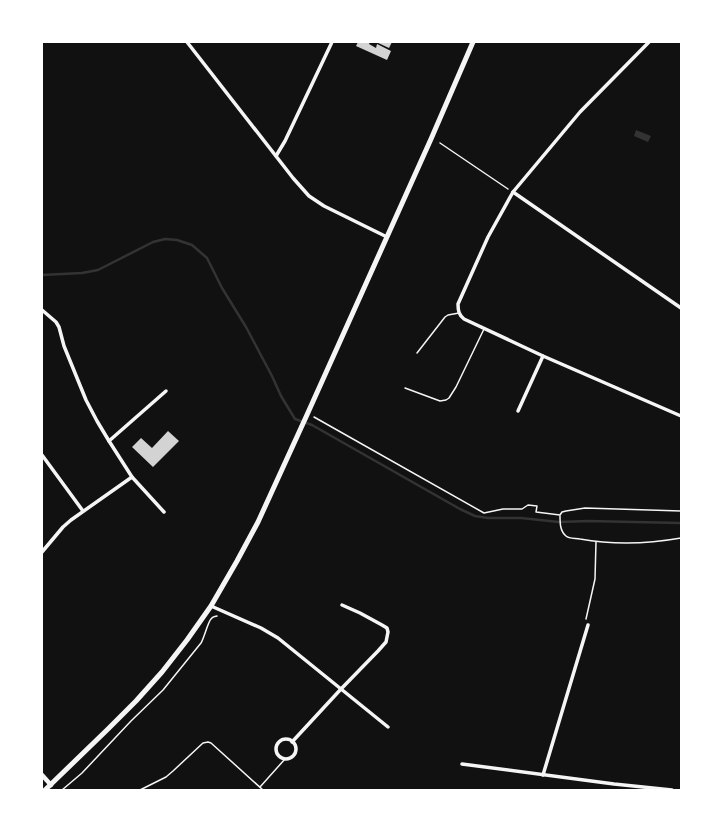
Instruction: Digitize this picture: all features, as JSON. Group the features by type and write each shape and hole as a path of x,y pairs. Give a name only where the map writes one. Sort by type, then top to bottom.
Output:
{"main road":[{"path":"45,790 136,701 162,672 188,640 212,606 238,561 258,522 302,427 473,42"}],"street":[{"path":"186,42 293,178 309,196 324,206 387,237"},
{"path":"276,156 285,141 332,42"},
{"path":"649,42 580,112 513,192 488,237 458,304 459,313 464,319 543,356 681,416"},
{"path":"513,192 681,308"},
{"path":"42,310 59,326 64,346 86,400 109,441 132,477 164,512"},
{"path":"518,411 543,356"},
{"path":"109,441 166,391"},
{"path":"42,455 83,511"},
{"path":"42,552 63,527 83,511 132,477"},
{"path":"292,742 386,642 388,632 386,628 360,613 342,605"},
{"path":"212,606 269,632 388,727"},
{"path":"543,775 588,625"},
{"path":"285,740 292,742 295,747 295,753 291,758 285,759 281,758 276,753 279,742 285,740"},
{"path":"462,764 672,790"},
{"path":"42,775 51,785"},
{"path":"612,790 614,784"}],"lane":[{"path":"417,353 445,317 459,313"},
{"path":"405,388 440,401 449,398 485,329"},
{"path":"140,790 173,772 203,743 206,742 211,743 263,790"},
{"path":"260,788 285,759"}],"path":[{"path":"440,143 513,192"},
{"path":"314,417 484,513 503,509 522,508 528,505 537,506 536,512 560,515 562,512 585,508 681,510"},
{"path":"560,515 560,526 562,532 567,537 620,544 681,538"},
{"path":"588,625 586,617 595,579 596,542"},
{"path":"62,790 82,773 131,721 164,690 201,643 210,621 217,616"}],"shaded area":[{"path":"636,130 651,136 648,142 634,136"}],"building":[{"path":"358,42 370,42 369,44 376,48 377,44 391,51 387,60 356,46"},
{"path":"376,42 392,42 389,48"},
{"path":"168,431 179,441 153,467 132,447 141,438 152,448"}],"waterway":[{"path":"42,275 82,273 98,270 153,242 165,239 177,240 192,245 207,258 222,288 246,327 281,396 295,419 312,425 475,516 488,518 521,518 559,522 588,521 681,523"}]}
